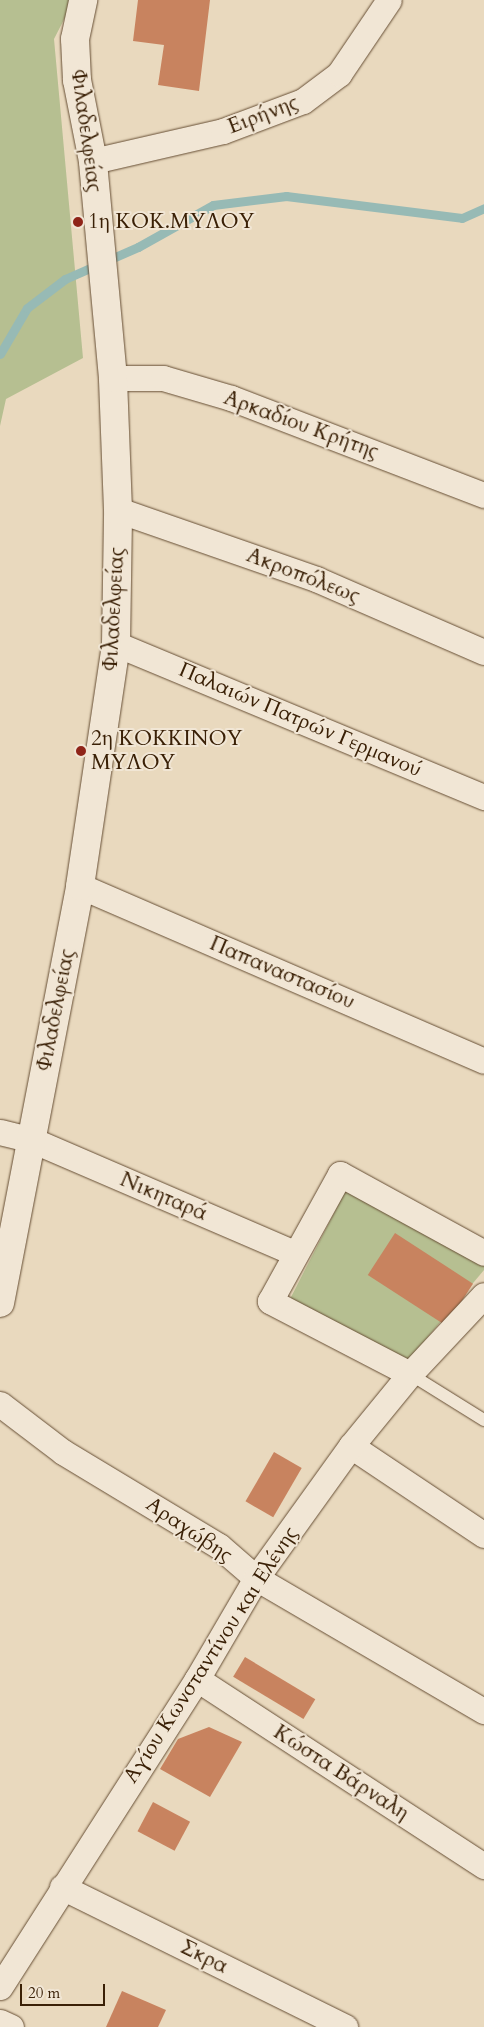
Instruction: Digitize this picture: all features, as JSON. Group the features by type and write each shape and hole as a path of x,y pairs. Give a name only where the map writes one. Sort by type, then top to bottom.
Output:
{"main road":[{"name":"Φιλαδελφείας","path":"0,1303 80,886 116,644 118,510 113,378 93,160 76,80 75,39 83,0"}],"street":[{"name":"Ειρήνης","path":"93,160 223,130 303,101 339,74 389,0"},
{"name":"Αρκαδίου Κρήτης","path":"113,378 163,378 231,398 484,495"},
{"name":"Ακροπόλεως","path":"118,510 316,579 484,652"},
{"name":"Παλαιών Πατρών Γερμανού","path":"116,644 484,797"},
{"name":"Παπαναστασίου","path":"80,886 484,1062"},
{"name":"Νικηταρά","path":"0,1132 32,1140 295,1253"},
{"path":"410,1374 270,1301 340,1174 484,1254"},
{"name":"Αγίου Κωνσταντίνου και Ελένης","path":"0,1986 197,1679 256,1578 351,1446 410,1374 484,1295"},
{"name":"Αραχώβης","path":"0,1404 63,1452 219,1546 256,1578 484,1710"},
{"path":"351,1446 484,1535"},
{"name":"Κώστα Βάρναλη","path":"197,1679 484,1866"},
{"name":"Σκρα","path":"62,1887 346,2027"},
{"path":"0,2022 11,2027"}],"lane":[{"path":"410,1374 484,1420"}],"green space":[{"path":"0,0 74,0 54,39 83,358 6,399 0,426"},
{"path":"354,1174 484,1244 484,1270 407,1362 289,1301"}],"building":[{"path":"138,0 210,0 199,91 158,85 164,45 133,41"},
{"path":"395,1233 473,1284 446,1326 368,1275"},
{"path":"274,1452 302,1468 273,1517 246,1501"},
{"path":"245,1657 315,1699 303,1719 233,1677"},
{"path":"209,1727 242,1742 210,1797 160,1769 178,1739"},
{"path":"153,1802 190,1822 175,1851 138,1831"},
{"path":"122,1991 166,2010 158,2027 106,2027"}],"waterway":[{"path":"0,354 27,308 65,279 138,247 213,205 286,196 462,218 484,208"}],"place":[{"name":"1η ΚΟΚ.ΜΥΛΟΥ","path":"78,222"},
{"name":"2η ΚΟΚΚΙΝΟΥ ΜΥΛΟΥ","path":"81,751"}]}
